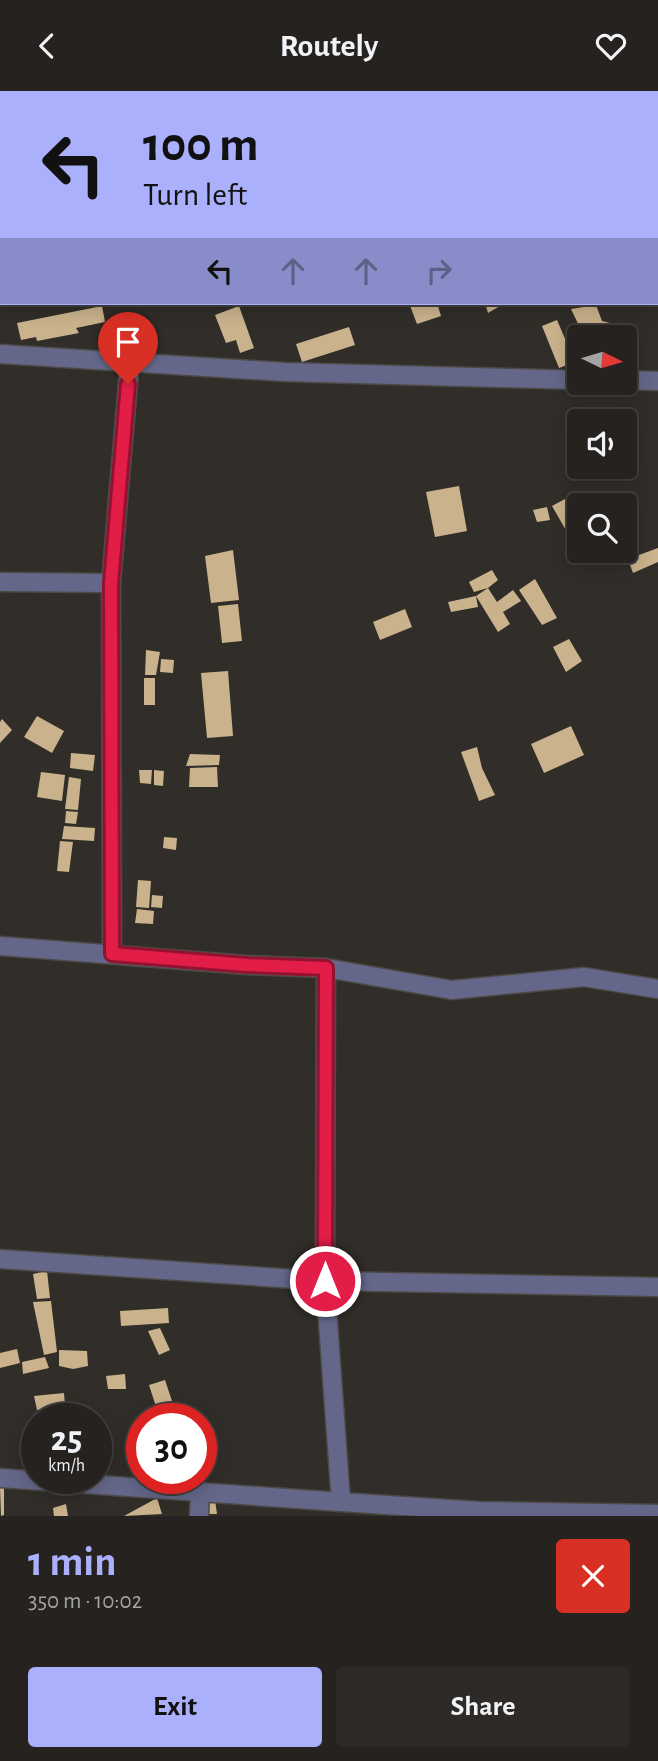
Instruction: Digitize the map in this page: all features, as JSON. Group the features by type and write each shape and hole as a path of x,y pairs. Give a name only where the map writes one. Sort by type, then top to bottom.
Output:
{"street":[{"path":"0,354 130,360 285,372 567,380"},
{"path":"112,954 111,583 130,360"},
{"path":"637,380 658,381"},
{"path":"0,582 111,583"},
{"path":"0,946 247,965 326,968 452,990 584,977 658,989"},
{"path":"326,968 325,1281 341,1501"},
{"path":"0,1259 325,1281 658,1287"},
{"path":"0,1478 126,1487"},
{"path":"217,1493 479,1513 658,1514"},
{"path":"199,1516 200,1494"}],"building":[{"path":"410,305 438,305 441,316 417,324"},
{"path":"486,305 502,305 488,313"},
{"path":"596,305 602,321 610,323 579,325 571,309"},
{"path":"102,306 105,322 76,328 79,333 37,341 36,337 21,340 17,323"},
{"path":"239,306 254,348 240,353 236,340 226,343 215,315"},
{"path":"557,320 567,343 567,365 559,368 542,326"},
{"path":"349,327 355,345 302,362 296,344"},
{"path":"459,486 467,531 435,537 426,492"},
{"path":"565,499 567,532 552,506"},
{"path":"547,507 550,520 537,522 533,510"},
{"path":"658,548 658,562 633,573 629,563 637,563 637,556"},
{"path":"233,550 239,600 211,603 205,556"},
{"path":"492,570 498,580 488,588 474,592 469,582"},
{"path":"535,579 557,618 542,625 519,590"},
{"path":"488,588 497,602 513,590 521,601 503,612 510,624 498,632 476,596"},
{"path":"476,596 478,607 451,612 448,602"},
{"path":"238,604 242,641 222,643 218,606"},
{"path":"405,609 412,627 380,640 373,622"},
{"path":"569,639 582,661 566,672 553,647"},
{"path":"146,650 160,652 156,675 145,675"},
{"path":"161,659 174,660 173,673 160,672"},
{"path":"228,671 233,736 207,738 201,673"},
{"path":"144,678 155,678 155,705 144,705"},
{"path":"37,716 64,731 52,753 24,737"},
{"path":"2,719 12,730 0,743 0,722"},
{"path":"571,726 584,755 544,773 531,744"},
{"path":"477,747 482,768 495,795 479,801 461,752"},
{"path":"71,753 95,755 93,771 70,768"},
{"path":"190,754 220,755 219,765 186,766"},
{"path":"217,767 218,787 189,787 190,768"},
{"path":"139,770 152,770 151,784 140,783"},
{"path":"154,770 164,771 163,786 154,785"},
{"path":"41,772 65,775 62,801 37,797"},
{"path":"69,777 81,779 78,810 65,809"},
{"path":"66,811 78,812 76,824 65,823"},
{"path":"64,826 95,828 94,841 62,839"},
{"path":"164,837 177,838 176,850 163,848"},
{"path":"60,841 73,842 69,872 57,871"},
{"path":"138,880 151,881 149,908 136,907"},
{"path":"152,895 163,896 162,908 151,907"},
{"path":"137,909 154,911 153,924 135,923"},
{"path":"47,1271 50,1298 37,1299 33,1274"},
{"path":"51,1301 57,1352 44,1355 33,1302"},
{"path":"168,1308 169,1323 121,1326 120,1311"},
{"path":"160,1328 170,1350 159,1355 148,1331"},
{"path":"17,1349 20,1363 0,1368 0,1353"},
{"path":"59,1350 87,1351 88,1366 73,1369 59,1366"},
{"path":"45,1357 49,1368 23,1374 22,1362"},
{"path":"125,1374 126,1389 108,1389 106,1376"},
{"path":"165,1380 173,1403 155,1403 149,1385"},
{"path":"64,1393 65,1403 36,1403 34,1396"},
{"path":"0,1487 4,1487 4,1515 1,1516"},
{"path":"157,1498 162,1514 124,1516"},
{"path":"202,1500 215,1500 217,1514 205,1514"},
{"path":"66,1504 68,1516 54,1516 53,1508"}],"route":[{"path":"128,384 111,583 109,673 112,954 247,965 326,968 325,1281"}]}
